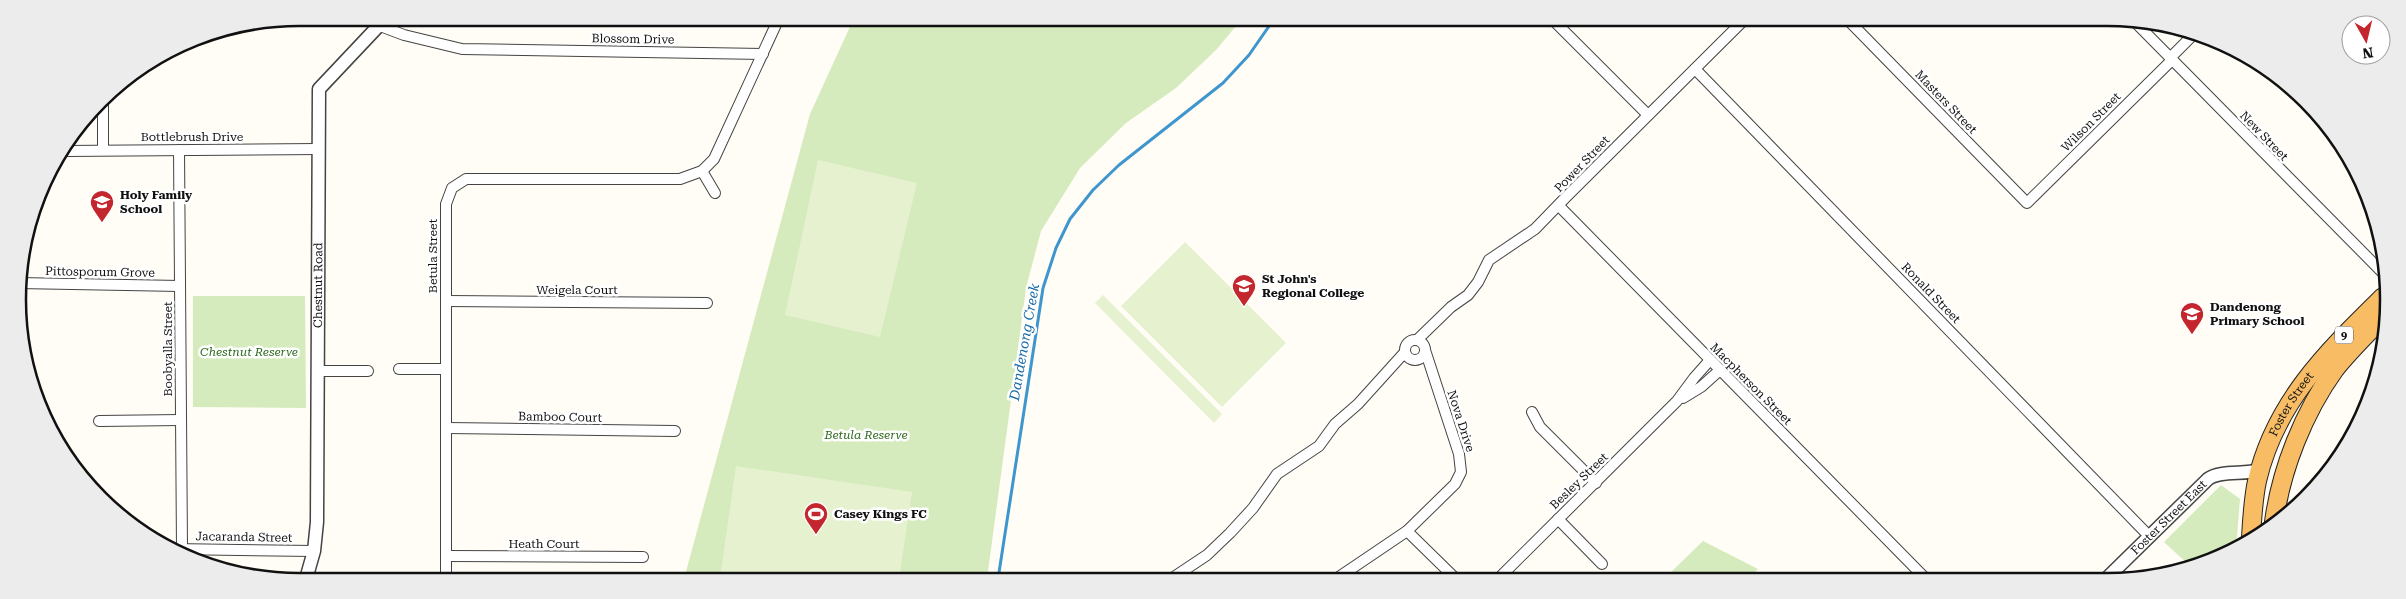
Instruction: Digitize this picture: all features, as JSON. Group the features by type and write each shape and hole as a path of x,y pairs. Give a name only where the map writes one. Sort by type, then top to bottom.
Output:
{"highway":[{"name":"Foster Street","path":"2252,531 2254,501 2260,470 2278,422 2324,356 2380,301"},
{"name":"Foster Street","path":"2275,514 2277,500 2289,458 2310,413 2337,367 2378,322"},
{"path":"2291,401 2310,413"}],"street":[{"name":"Chestnut Road","path":"308,573 314,550 317,522 319,89 378,26"},
{"name":"Blossom Drive","path":"390,26 404,35 462,50 762,54"},
{"path":"715,193 702,171 714,159 775,26"},
{"path":"1559,26 1648,115"},
{"name":"Power Street","path":"1416,340 1473,289 1489,260 1536,230 1738,26"},
{"name":"Masters Street","path":"1854,26 2027,203"},
{"name":"New Street","path":"2142,29 2377,267"},
{"name":"Wilson Street","path":"2027,203 2189,39"},
{"name":"Ronald Street","path":"1695,69 2149,536"},
{"path":"103,109 103,150"},
{"name":"Bottlebrush Drive","path":"70,151 319,149"},
{"name":"Boobyalla Street","path":"178,545 182,420 180,150"},
{"name":"Betula Street","path":"446,573 446,204 452,188 466,179 680,179 702,171"},
{"name":"Macpherson Street","path":"1559,206 1920,573"},
{"name":"Pittosporum Grove","path":"27,283 180,286"},
{"name":"Weigela Court","path":"446,301 707,304"},
{"name":"Power Street","path":"1425,349 1437,322"},
{"path":"1180,573 1207,554 1230,533 1253,508 1278,474 1319,446 1335,424 1358,404 1376,381 1405,352 1408,343 1416,340 1422,343 1425,349 1424,355 1387,372"},
{"name":"Nova Drive","path":"1407,531 1455,484 1461,472 1459,454 1425,349"},
{"path":"1405,352 1415,360"},
{"name":"Nova Drive","path":"1415,360 1434,380"},
{"name":"Besley Street","path":"1504,573 1678,401 1694,378 1710,360"},
{"path":"399,369 446,369"},
{"name":"Besley Street","path":"1678,401 1701,386 1720,370"},
{"path":"318,371 368,371"},
{"path":"1532,412 1540,427 1596,483"},
{"path":"99,421 182,420"},
{"name":"Bamboo Court","path":"446,428 675,431"},
{"name":"Foster Street East","path":"2112,573 2210,478 2219,474 2242,474 2260,470"},
{"path":"1558,519 1602,564"},
{"path":"1345,573 1407,531 1450,573"},
{"name":"Jacaranda Street","path":"188,549 314,550"},
{"name":"Heath Court","path":"446,556 643,557"}],"green space":[{"name":"Betula Reserve","path":"850,26 1236,26 1216,50 1176,88 1126,123 1080,168 1041,231 1026,288 988,573 686,573 810,114"},
{"path":"818,160 917,183 880,337 785,315"},
{"path":"1185,242 1286,343 1222,407 1121,306"},
{"path":"1103,295 1222,414 1214,423 1095,303"},
{"name":"Chestnut Reserve","path":"193,296 305,296 306,408 193,407"},
{"name":"Casey Kings FC","path":"736,466 912,492 900,573 721,573"},
{"path":"2221,485 2240,499 2237,540 2211,552 2184,561 2164,542"},
{"path":"1703,541 1758,569 1754,573 1670,573"}],"waterway":[{"name":"Dandenong Creek","path":"999,573 1043,288 1056,248 1070,219 1093,190 1119,165 1223,83 1249,55 1269,26"}],"place":[{"name":"Holy Family School","path":"102,223"},
{"name":"St John's Regional College","path":"1244,307"},
{"name":"Dandenong Primary School","path":"2192,335"},
{"name":"Casey Kings FC","path":"816,535"}]}
